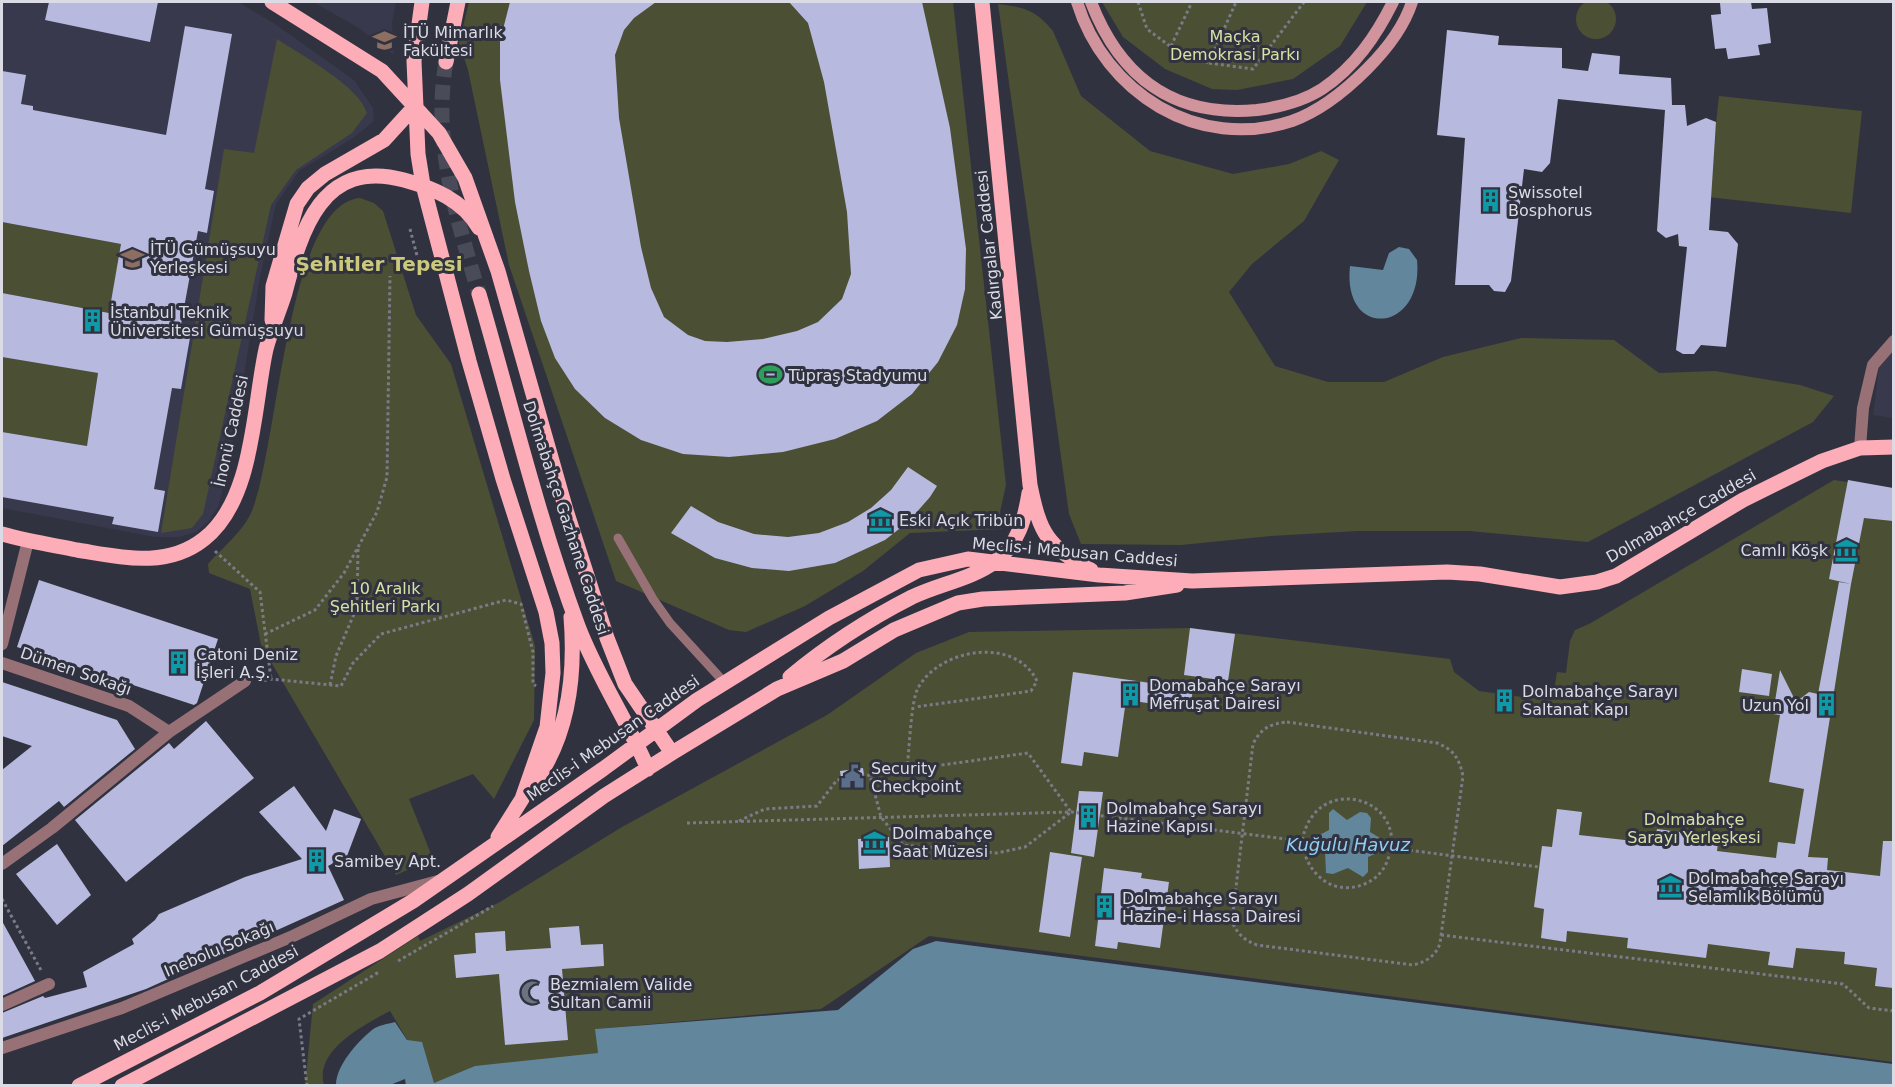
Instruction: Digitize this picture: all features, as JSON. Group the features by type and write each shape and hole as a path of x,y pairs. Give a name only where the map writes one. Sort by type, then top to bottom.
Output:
{"main road":[{"path":"272,2 382,71 416,105 439,133 465,178 498,271 563,499 607,638 625,684 672,753"},
{"path":"422,2 414,61 418,154 423,185 472,372 546,612 552,643 552,692 547,727 522,799"},
{"path":"446,62 458,2"},
{"name":"Kadırgalar Caddesi","path":"982,2 1030,485 1047,539 1064,554 1099,575"},
{"path":"1077,2 1094,39 1112,67 1135,91 1160,108 1190,123 1238,129 1292,121 1311,113 1352,84 1383,53 1412,2"},
{"path":"1091,2 1119,54 1140,77 1166,96 1198,108 1243,111 1286,105 1322,89 1363,51 1377,34 1394,2"},
{"name":"İnonü Caddesi","path":"272,327 273,286 297,204 308,188 325,174 384,140 416,105"},
{"name":"İnonü Caddesi","path":"2,534 28,541 124,558 147,559 185,551 220,525 236,496 272,327 309,220 326,196 348,180 367,176 393,177 423,185 450,197 476,223 486,241"},
{"name":"Dolmabahçe Gazhane Caddesi","path":"479,294 578,625 608,694 648,769"},
{"name":"Dolmabahçe Caddesi","path":"1192,581 1447,572 1480,574 1560,587 1598,582 1648,558 1784,478 1860,448 1893,447"},
{"name":"Kadırgalar Caddesi","path":"995,561 1010,546 1022,526 1030,485"},
{"name":"Meclis-i Mebusan Caddesi","path":"79,1086 260,993 448,878 494,843 637,745 669,718 724,682 829,618 920,570 968,559 1099,575 1192,581"},
{"path":"777,689 821,651 878,616 913,597 995,561"},
{"name":"Meclis-i Mebusan Caddesi","path":"122,1086 380,951 468,894 604,796 672,753 777,689 843,661 894,630 958,603 1007,597 1125,593 1192,581"},
{"path":"494,843 552,758 568,705 572,655 569,596"}],"street":[{"path":"1860,448 1863,408 1873,365 1893,341"},
{"path":"2,644 28,541"},
{"name":"Dümen Sokağı","path":"2,663 129,706 169,732"},
{"path":"2,864 52,828 169,732 245,681"},
{"name":"Inebolu Sokağı","path":"2,1048 122,1008 293,936 371,899 448,878"},
{"path":"2,1005 49,984"}],"lane":[{"path":"618,538 653,599 670,623 724,682"}],"path":[{"path":"1138,2 1147,29 1171,47 1209,63 1253,69 1304,2"},
{"path":"1171,47 1192,2"},
{"path":"1209,63 1236,2"},
{"path":"410,229 420,267 415,269"},
{"path":"265,634 315,610 344,573 377,512 387,477 390,276"},
{"path":"202,540 260,592 271,679 341,686 353,663 381,634 506,600 521,604 533,652 533,684 552,692"},
{"path":"330,685 336,656 357,607 358,548"},
{"path":"907,770 917,689 936,666 971,652 1001,653 1030,669 1037,681 1031,691 915,707"},
{"path":"1287,722 1437,743 1451,750 1459,760 1462,776 1441,935 1435,955 1413,964 1257,945 1246,941 1232,921 1240,832 1253,744 1260,732 1271,724 1287,722"},
{"path":"737,822 765,809 817,806 837,780 1028,753 1071,812"},
{"path":"870,775 881,817 903,845 997,853 1024,847 1071,812"},
{"path":"1338,799 1353,799 1374,807 1383,816 1391,835 1392,848 1387,864 1379,875 1363,885 1344,887 1330,884 1313,872 1302,841 1309,820 1317,810 1338,799"},
{"path":"687,823 1071,812 1302,841"},
{"path":"1392,848 1539,867"},
{"path":"2,899 49,984"},
{"path":"391,965 493,906"},
{"path":"1441,935 1843,984 1869,1008 1893,1011"},
{"path":"307,1086 299,1019 381,971"}],"shaded area":[{"name":"İTÜ Gümüşsuyu Yerleşkesi","path":"2,2 238,2 272,22 354,80 373,108 374,121 353,138 299,171 276,204 260,277 229,465 218,507 209,521 196,532 179,537 155,537 2,508"},
{"name":"İTÜ Mimarlık Fakültesi","path":"313,2 396,2 392,23 394,55 359,28"},
{"path":"1893,351 1893,418 1873,415 1879,368"}],"green space":[{"path":"1596,-1 1604,0 1610,5 1615,11 1615,27 1610,33 1604,38 1596,39 1588,38 1582,33 1577,27 1576,19 1577,11 1582,5 1588,0"},
{"name":"Tüpraş Stadyumu","path":"469,2 953,2 1006,485 1000,512 1002,529 910,533 863,571 805,606 746,632 729,630 616,581 509,265 468,70 459,43"},
{"name":"Maçka Demokrasi Parkı","path":"1102,2 1367,2 1340,46 1293,79 1237,90 1212,89 1165,69 1123,37"},
{"path":"998,4 1029,11 1041,18 1053,31 1081,96 1150,151 1233,174 1289,164 1321,151 1339,160 1304,221 1252,264 1229,292 1275,366 1328,382 1384,382 1443,357 1521,338 1614,340 1659,373 1715,371 1800,385 1834,396 1813,422 1588,542 1469,531 1357,531 1271,536 1181,545 1081,544 1069,514"},
{"path":"277,39 341,82 353,92 367,113 352,133 296,170 271,205 203,514 192,528 161,533 224,149 254,153"},
{"path":"1719,96 1862,111 1851,213 1708,197"},
{"name":"10 Aralık Şehitleri Parkı","path":"360,198 374,203 383,211 416,315 451,364 535,646 534,720 494,799 473,774 409,799 433,859 396,875 261,645 250,589 209,573 208,564 246,522 260,486 287,338 300,286 315,242 335,211"},
{"path":"2,222 148,249 120,254 109,313 2,293"},
{"path":"2,357 98,373 89,431 121,437 119,451 2,432"},
{"name":"Dolmabahçe Sarayı Yerleşkesi","path":"1834,480 1893,489 1893,1062 929,936 821,1009 596,1029 598,1053 433,1083 390,1011 355,1031 334,1050 326,1061 323,1072 324,1085 305,1086 313,1004 418,936 420,941 500,902 622,827 827,715 916,653 969,632 1190,628 1450,659 1454,672 1479,691 1530,698 1555,685 1557,672 1566,673 1570,641 1575,630 1589,624"}],"water":[{"path":"1399,247 1409,249 1417,260 1416,284 1408,302 1397,314 1383,318 1370,316 1358,307 1351,290 1350,266 1383,270 1389,253"},
{"name":"Kuğulu Havuz","path":"1333,809 1347,820 1360,812 1367,813 1371,818 1370,832 1385,841 1384,850 1368,857 1368,872 1363,877 1348,868 1333,874 1326,873 1325,852 1312,844 1310,840 1329,830 1329,813"},
{"path":"936,941 1893,1064 1893,1085 406,1086 405,1079 390,1085 336,1085 343,1062 354,1048 372,1030 386,1024 395,1022 407,1040 422,1042 434,1083 475,1066 598,1053 595,1029 838,1010 913,949"}],"building":[{"path":"49,2 158,2 150,42 45,20"},
{"path":"510,2 656,2 634,18 624,30 615,55 619,118 641,247 651,288 664,317 688,335 705,341 727,342 763,339 797,331 818,322 842,299 851,274 847,212 824,82 808,23 789,2 922,2 950,128 966,249 965,289 957,325 938,362 912,394 877,421 835,439 783,452 729,457 683,454 641,440 605,418 575,389 555,358 541,321 515,202 500,80 500,41"},
{"path":"1751,2 1752,9 1767,8 1771,43 1758,45 1760,55 1728,59 1726,48 1715,49 1711,15 1721,14 1720,3"},
{"name":"İstanbul Teknik Üniversitesi Gümüşsuyu","path":"185,26 232,34 205,189 214,191 207,233 198,231 180,330 191,332 181,389 172,388 154,489 165,491 158,532 112,524 114,517 2,497 2,432 87,446 98,373 2,357 2,293 109,313 121,244 2,222 2,71 26,75 21,104 33,106 33,110 166,135"},
{"name":"Swissotel Bosphorus","path":"1447,30 1499,36 1498,45 1562,48 1562,68 1588,71 1592,53 1620,56 1619,74 1671,78 1672,105 1685,105 1687,126 1706,118 1716,122 1709,230 1728,232 1738,244 1726,347 1701,345 1694,354 1683,354 1676,350 1687,247 1679,246 1678,234 1666,238 1657,231 1665,110 1558,99 1550,163 1542,172 1524,169 1511,281 1505,292 1494,291 1489,285 1455,285 1465,138 1437,135"},
{"name":"Eski Açık Tribün","path":"908,467 937,486 930,497 908,522 885,540 835,563 789,571 752,568 715,558 671,533 691,506 718,522 754,534 788,537 819,533 848,522 871,508 891,490"},
{"name":"Camlı Köşk","path":"1848,480 1893,488 1893,521 1864,518 1851,584 1829,579"},
{"path":"39,580 218,639 197,703 194,705 17,647"},
{"name":"Dolmabahçe Sarayı Selamlık Bölümü","path":"1839,582 1851,584 1808,857 1828,858 1827,870 1880,876 1883,841 1893,841 1893,988 1875,986 1877,968 1844,964 1845,952 1796,948 1793,968 1768,965 1770,952 1708,944 1706,958 1627,948 1628,938 1567,931 1566,942 1541,938 1544,909 1534,907 1542,846 1552,847 1557,809 1582,812 1579,835 1634,841 1635,832 1656,834 1657,829 1702,835 1701,842 1718,843 1717,851 1776,858 1778,842 1795,844 1804,789 1769,782 1780,715 1773,714 1780,670 1796,702 1809,692 1818,694"},
{"path":"1190,628 1235,634 1228,681 1184,675"},
{"path":"1742,669 1772,674 1769,696 1739,692"},
{"name":"Domabahçe Sarayı Mefruşat Dairesi","path":"1073,672 1193,689 1190,709 1126,700 1118,757 1084,752 1082,766 1061,763"},
{"path":"2,682 117,720 135,749 64,807 59,801 2,846 2,770 32,746 2,736"},
{"path":"206,721 254,778 126,882 75,820 169,743 174,749"},
{"name":"Security Checkpoint","path":"863,768 865,783 842,786 840,771"},
{"path":"294,786 326,831 334,809 361,819 347,856 328,866 344,900 146,989 2,1038 2,1013 43,996 45,998 87,987 83,972 134,944 132,939 159,914 245,877 302,859 259,812"},
{"name":"Dolmabahçe Sarayı Hazine Kapısı","path":"1079,791 1103,792 1094,857 1071,853"},
{"path":"889,837 890,867 859,869 858,839"},
{"path":"57,844 91,895 57,925 16,874"},
{"path":"1050,852 1082,857 1070,937 1039,932"},
{"path":"1104,868 1142,873 1141,878 1169,882 1160,948 1118,942 1117,949 1095,946"},
{"path":"2,921 35,981 2,996"},
{"name":"Bezmialem Valide Sultan Camii","path":"579,926 581,945 603,944 604,966 562,969 568,1040 505,1045 499,974 456,978 454,955 476,953 475,933 505,931 506,951 551,948 549,928"}],"tunnel":[{"path":"446,62 442,91 444,150 455,208 479,294"}],"place":[{"name":"İTÜ Mimarlık Fakültesi","path":"385,41"},
{"name":"Swissotel Bosphorus","path":"1490,201"},
{"name":"İTÜ Gümüşsuyu Yerleşkesi","path":"132,258"},
{"name":"İstanbul Teknik Üniversitesi Gümüşsuyu","path":"92,321"},
{"name":"Tüpraş Stadyumu","path":"770,375"},
{"name":"Eski Açık Tribün","path":"881,520"},
{"name":"Camlı Köşk","path":"1846,550"},
{"name":"Catoni Deniz İşleri A.Ş.","path":"178,663"},
{"name":"Domabahçe Sarayı Mefruşat Dairesi","path":"1131,694"},
{"name":"Dolmabahçe Sarayı Saltanat Kapı","path":"1504,700"},
{"name":"Uzun Yol","path":"1827,705"},
{"name":"Security Checkpoint","path":"853,777"},
{"name":"Dolmabahçe Sarayı Hazine Kapısı","path":"1088,817"},
{"name":"Dolmabahçe Saat Müzesi","path":"874,842"},
{"name":"Samibey Apt.","path":"316,861"},
{"name":"Dolmabahçe Sarayı Selamlık Bölümü","path":"1670,887"},
{"name":"Dolmabahçe Sarayı Hazine-i Hassa Dairesi","path":"1104,907"},
{"name":"Bezmialem Valide Sultan Camii","path":"532,993"}],"district":[{"name":"Şehitler Tepesi","path":"379,264"}]}
